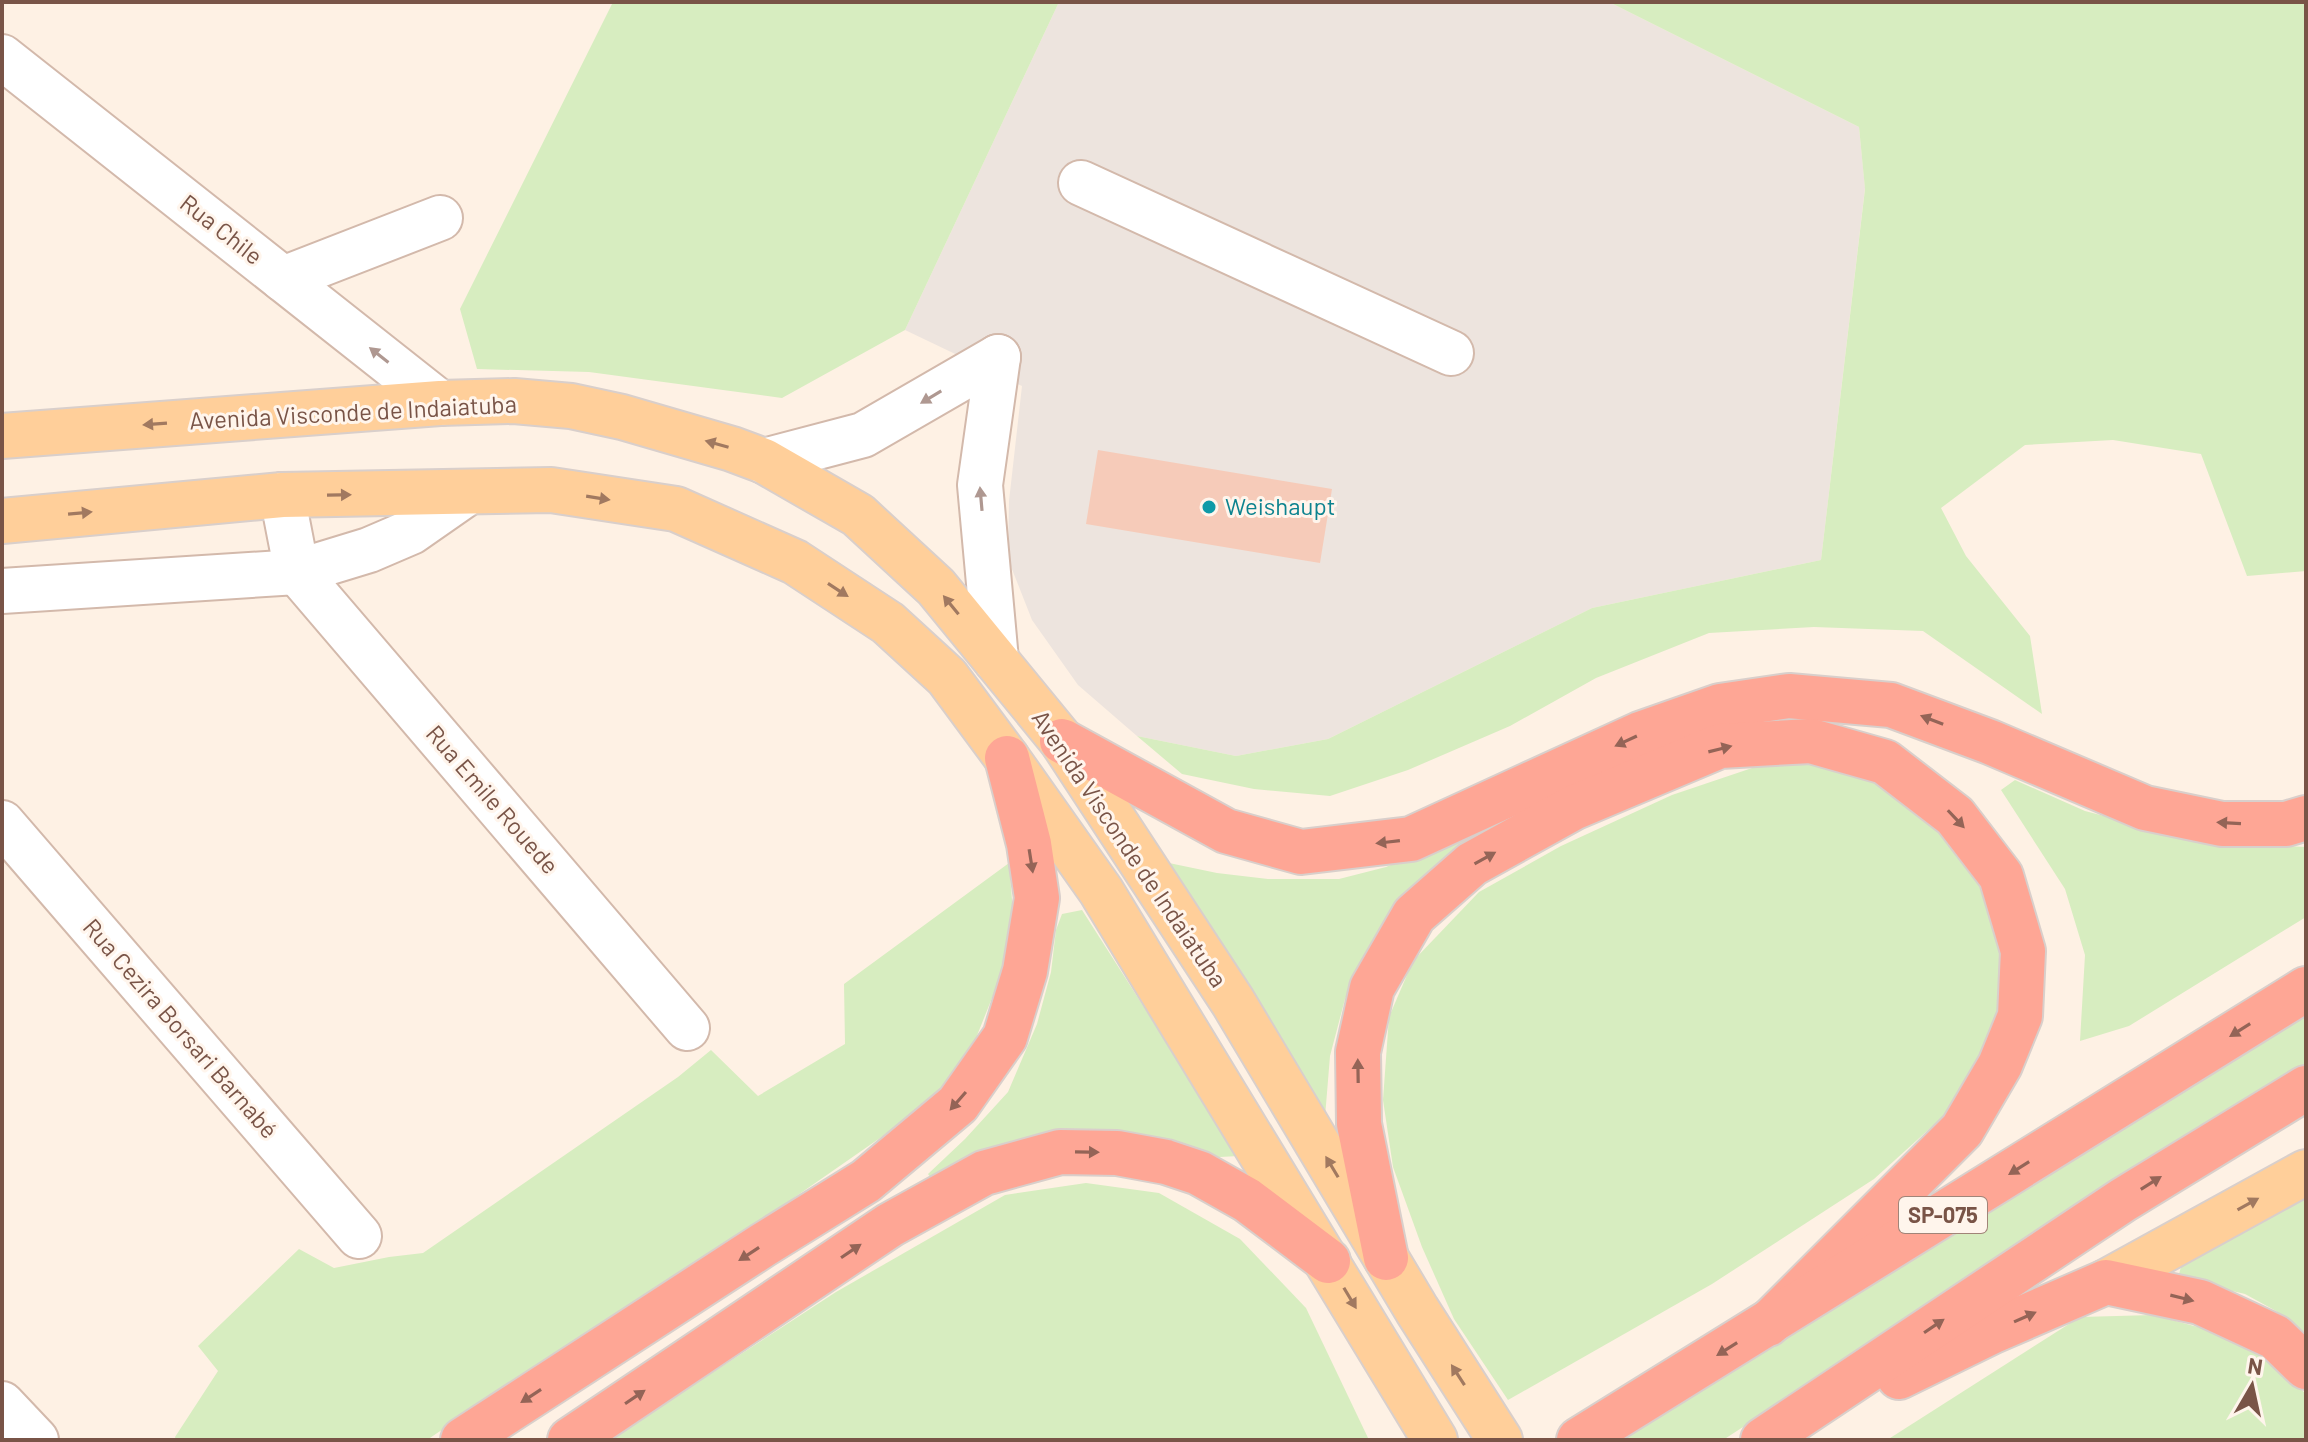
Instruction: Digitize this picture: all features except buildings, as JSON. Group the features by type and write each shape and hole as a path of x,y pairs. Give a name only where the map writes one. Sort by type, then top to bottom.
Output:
{"highway":[{"path":"1062,741 1226,831 1301,852 1411,839 1640,734 1720,706 1789,696 1891,705 1990,742 2145,808 2222,824 2286,824 2306,818"},
{"path":"1386,1258 1359,1124 1358,1052 1372,988 1414,915 1472,864 1573,808 1720,746 1811,741 1885,762 1955,816 1992,864 2001,876 2023,951 2020,1016 2000,1065 1962,1130 1768,1324"},
{"path":"463,1440 866,1181 958,1104 1005,1037 1025,971 1037,898 1029,844 1007,758"},
{"name":"SP-075","path":"1579,1440 2306,989"},
{"path":"1769,1436 2123,1200 2306,1088"},
{"path":"570,1440 890,1225 984,1173 1060,1152 1117,1153 1166,1162 1199,1173 1247,1200 1328,1261"},
{"path":"1769,1436 2106,1282 2200,1302 2275,1337 2306,1367"}],"main road":[{"name":"Avenida Visconde de Indaiatuba","path":"2,436 440,403 514,401 571,406 622,417 764,461 858,515 936,587 1062,741 1233,1002 1417,1310 1500,1440"},
{"name":"Avenida Visconde de Indaiatuba","path":"2,521 282,495 551,490 676,509 795,562 888,623 947,677 1007,758 1101,891 1435,1440"},
{"path":"2106,1282 2306,1172"}],"street":[{"name":"Rua Chile","path":"2,57 440,403"},
{"path":"1081,183 1451,353"},
{"path":"283,279 440,218"},
{"path":"764,461 863,435 998,357 980,485 996,660"},
{"path":"2,591 297,572 369,550 411,532 467,493"},
{"path":"282,495 297,572"},
{"name":"Rua Emile Rouede","path":"297,572 687,1028"},
{"name":"Rua Cezira Borsari Barnabé","path":"2,823 359,1236"},
{"path":"2,1404 36,1440"}],"shaded area":[{"path":"1059,2 1609,2 1859,127 1865,188 1821,560 1592,608 1328,739 1236,756 1137,736 1078,685 1032,620 1008,559 1009,501 1022,386 905,330"}],"green space":[{"path":"613,2 1059,2 905,330 782,398 589,372 477,369 460,309"},
{"path":"1609,2 2306,2 2306,571 2247,576 2201,454 2113,440 2025,445 1941,508 1966,556 2030,636 2042,714 1923,631 1814,627 1709,633 1596,678 1510,726 1408,770 1330,796 1254,789 1182,774 1137,736 1236,756 1328,739 1592,608 1821,560 1865,189 1859,127"},
{"path":"1842,758 1906,789 1990,888 2007,957 2000,1021 1958,1103 1874,1179 1712,1284 1508,1400 1454,1319 1422,1247 1393,1167 1383,1100 1389,1017 1413,961 1479,892 1561,846 1672,795 1758,766"},
{"path":"2015,780 2085,811 2189,838 2306,847 2306,917 2129,1026 2080,1041 2085,955 2065,889 2001,790"},
{"path":"1502,823 1449,855 1403,902 1369,946 1345,999 1330,1056 1325,1117 1169,863 1268,879 1339,879 1386,867 1437,845"},
{"path":"1009,863 1014,924 1002,973 974,1043 943,1090 762,1220 535,1366 427,1440 176,1440 175,1437 218,1371 198,1346 299,1249 334,1268 423,1253 678,1077 711,1050 758,1096 845,1044 844,984"},
{"path":"1082,910 1239,1156 935,1184 928,1174 1008,1092 1037,1024 1062,914"},
{"path":"2306,1014 2306,1070 1995,1264 1723,1440 1620,1440"},
{"path":"1086,1183 1159,1193 1240,1239 1306,1308 1369,1440 609,1440 836,1292 1005,1195"},
{"path":"2306,1194 2306,1333 2245,1294 2178,1278 2183,1259"},
{"path":"2153,1315 2224,1334 2261,1352 2306,1394 2306,1440 1887,1440 2080,1317"}],"place":[{"name":"Weishaupt","path":"1209,507"}]}
